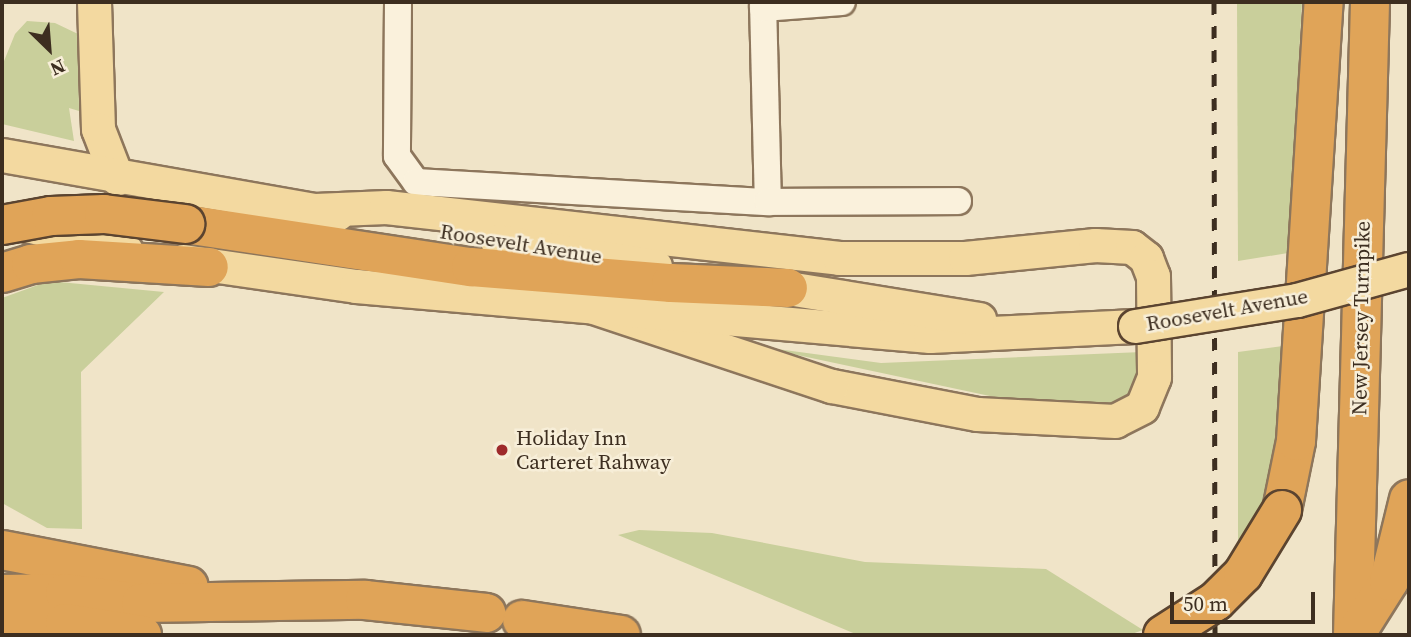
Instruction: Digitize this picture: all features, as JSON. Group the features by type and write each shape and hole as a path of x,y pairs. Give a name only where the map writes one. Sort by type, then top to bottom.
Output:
{"highway":[{"path":"1163,635 1216,601 1243,573 1282,510 1296,441 1324,2"},
{"name":"New Jersey Turnpike","path":"1354,635 1370,2"},
{"path":"2,225 77,214 185,225 471,267 671,284 788,288"},
{"path":"2,273 31,264 79,259 209,267"},
{"path":"1354,635 1389,581 1409,499"},
{"path":"2,536 57,558"},
{"path":"2,550 57,558 263,602"},
{"path":"2,594 65,593 141,603 365,600 504,616 621,635"},
{"path":"2,623 65,623 142,635"}],"main road":[{"path":"94,2 98,129 117,177"},
{"name":"Roosevelt Avenue","path":"2,155 117,177 1041,329"},
{"path":"315,210 386,207 839,258 965,257 1095,245 1132,247 1146,258 1153,276 1154,377 1142,407 1115,421 977,414 831,386 593,307"},
{"name":"Roosevelt Avenue","path":"2,219 209,267 356,286 930,335 1135,326 1297,300 1409,269"}],"street":[{"path":"398,2 397,156 415,182 768,202 958,201"},
{"path":"768,202 763,5 842,2"}],"green space":[{"path":"1237,2 1302,2 1288,253 1238,261"},
{"path":"27,21 55,23 78,34 79,111 69,108 74,141 2,124 2,66 15,34"},
{"path":"49,281 164,292 81,372 82,529 47,528 2,503 2,298"},
{"path":"755,346 881,363 1142,352 1140,373 1128,395 1106,408 1069,413"},
{"path":"1283,346 1277,446 1267,504 1238,555 1238,352"},
{"path":"639,530 712,533 865,562 1046,569 1143,630 1129,635 858,635 618,535"}],"railway":[{"path":"1214,2 1215,635"}],"place":[{"name":"Holiday Inn Carteret Rahway","path":"502,450"}]}
